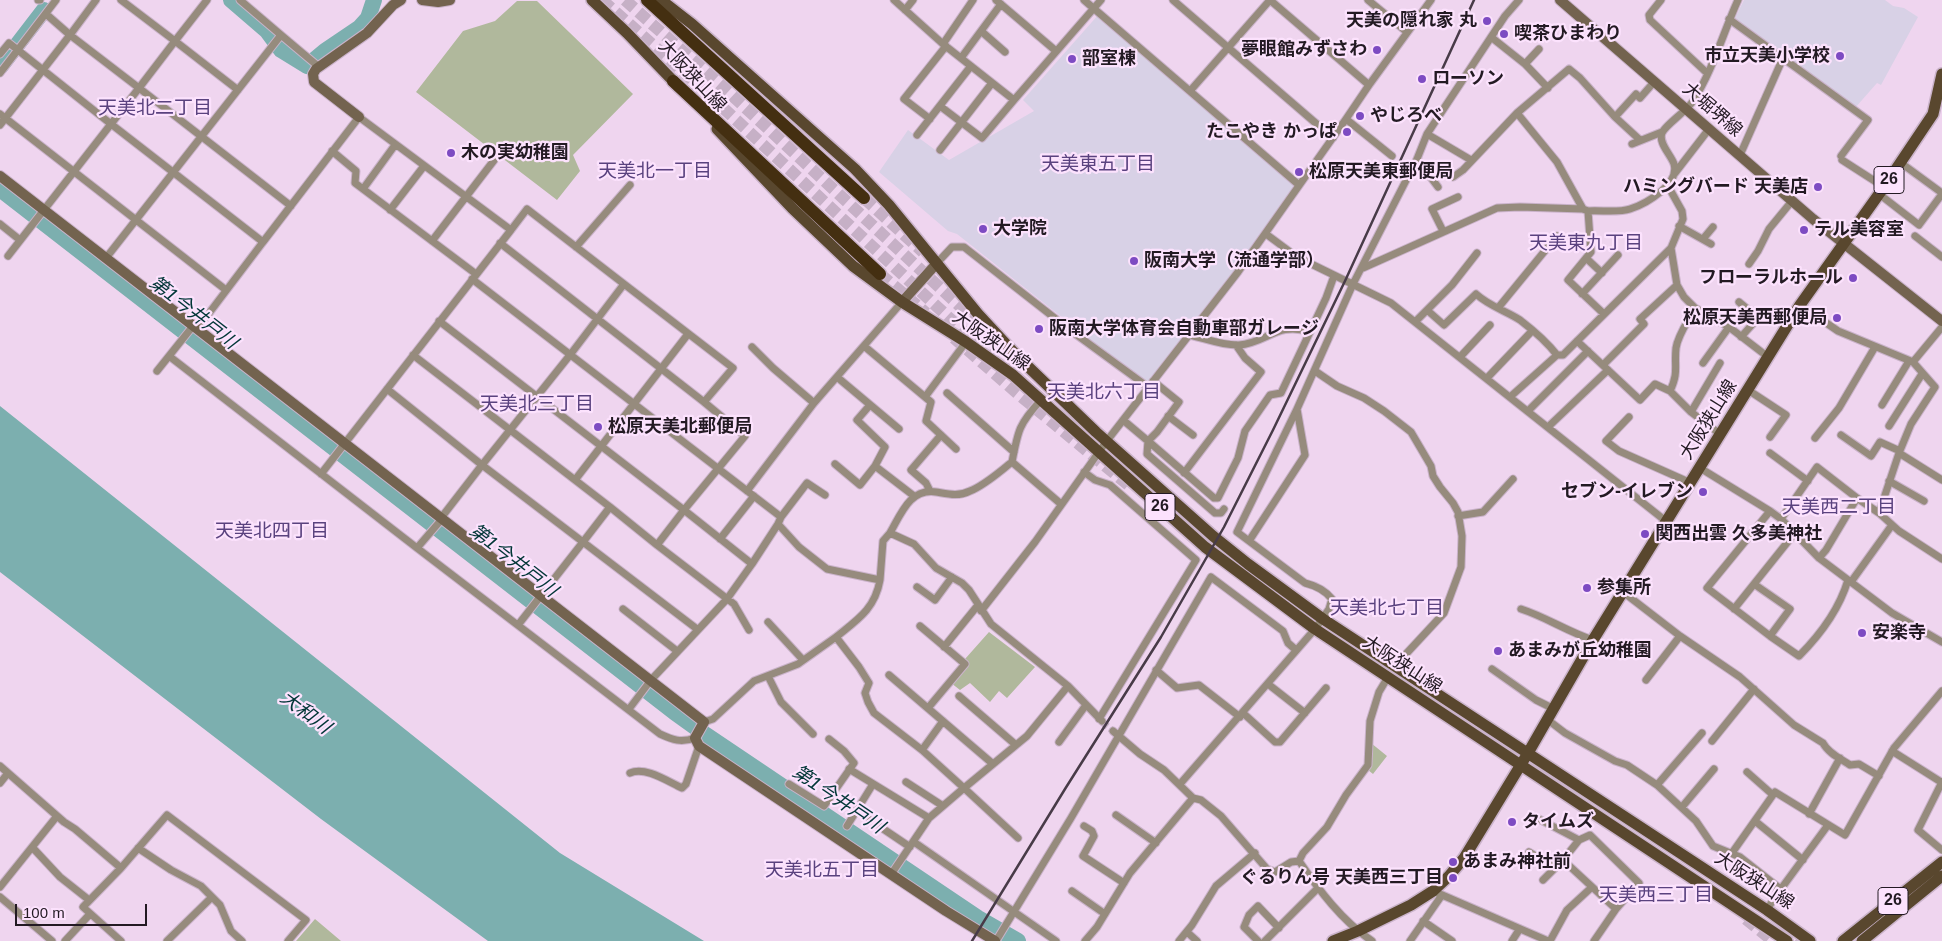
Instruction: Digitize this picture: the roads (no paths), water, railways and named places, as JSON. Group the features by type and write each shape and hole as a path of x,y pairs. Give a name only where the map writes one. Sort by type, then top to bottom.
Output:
{"highway":[{"path":"647,0 864,198"},
{"path":"673,81 880,274"}],"main road":[{"name":"大阪狭山線","path":"592,0 627,33 813,230 853,266 902,302 966,342 1013,375 1205,547 1315,629 1787,941"},
{"name":"大阪狭山線","path":"661,0 699,31 855,169 889,205 978,314 1017,356 1106,442 1213,536 1255,570 1323,619 1767,910 1810,941"},
{"name":"大阪狭山線","path":"1333,941 1351,935 1438,893 1464,858 1623,592 1800,305 1939,113 1942,74"},
{"name":"26","path":"1844,941 1942,862"},
{"name":"26","path":"1862,941 1942,876"}],"street":[{"path":"0,72 56,0"},
{"path":"0,125 3,116 43,70 96,0"},
{"path":"121,0 238,90"},
{"path":"240,0 317,66"},
{"path":"402,0 392,5 367,33 317,66 313,74 314,82 510,230"},
{"path":"422,0 438,2 450,0"},
{"path":"894,0 944,45 1014,100"},
{"path":"905,10 913,0"},
{"path":"930,119 904,99 944,45 973,0"},
{"path":"1084,0 1299,185"},
{"path":"940,106 982,138 1101,0"},
{"path":"1173,0 1333,138"},
{"path":"1190,91 1270,0 1369,85"},
{"path":"1368,0 1407,32"},
{"path":"944,647 980,608 1035,542 1122,420 1266,234 1369,85 1431,0"},
{"path":"1180,784 1315,629 1329,609 1332,599 1327,592 1316,585 1305,583 1236,532 1315,371 1353,284 1363,268 1417,159 1427,134 1491,37 1518,0"},
{"name":"大堀堺線","path":"1560,0 1792,201 1942,321"},
{"path":"1661,0 1649,15 1650,20 1708,73"},
{"path":"1632,144 1662,132 1694,101 1708,73 1738,0"},
{"path":"8,256 139,88 203,2"},
{"path":"961,58 981,31 998,2 1056,51"},
{"path":"46,14 70,35 291,206"},
{"path":"1729,19 1868,120 1842,158 1919,225 1942,193 1901,163"},
{"path":"981,31 1006,52"},
{"path":"106,258 281,35"},
{"path":"1491,37 1525,64 1548,88"},
{"path":"0,54 9,43 263,242"},
{"path":"1525,64 1539,49"},
{"path":"1740,155 1783,58"},
{"path":"917,135 971,66"},
{"path":"1454,177 1463,170 1517,113 1569,69 1640,140"},
{"path":"940,150 992,82"},
{"path":"1615,117 1636,94 1640,98 1654,82"},
{"path":"1517,113 1557,162 1586,210 1591,252 1568,280 1604,314"},
{"path":"3,116 226,290"},
{"path":"157,371 226,290 359,117"},
{"path":"1346,120 1392,156"},
{"path":"1363,268 1497,208 1520,206 1586,210 1628,210 1641,204 1668,186 1675,173 1710,129"},
{"path":"1662,132 1661,139 1674,164 1675,173"},
{"path":"1427,134 1471,160"},
{"path":"363,189 396,145"},
{"path":"332,151 356,171 355,183 432,241 570,355 781,517"},
{"path":"432,241 496,159"},
{"path":"1417,159 1438,187"},
{"path":"390,210 424,166"},
{"path":"0,176 704,722"},
{"path":"576,247 630,185"},
{"path":"1510,397 1557,355 1563,355 1671,248 1683,219 1682,211 1668,186"},
{"path":"1443,231 1432,209 1458,197"},
{"path":"1749,264 1758,252 1769,229 1792,201"},
{"path":"322,474 527,209 733,368 704,402"},
{"path":"0,224 21,240"},
{"path":"1680,226 1711,244"},
{"path":"1703,239 1713,228"},
{"path":"1266,234 1297,257 1391,303 1667,522"},
{"path":"1498,308 1557,236"},
{"path":"1915,236 1942,257"},
{"path":"500,243 662,368 745,436 657,545"},
{"path":"720,539 814,403 952,247 964,247 1070,330 1179,402 1148,441 1147,454 1215,513 1220,513 1224,509"},
{"path":"1671,248 1677,285 1684,297 1695,308 1729,327 1768,357"},
{"path":"1415,322 1452,285 1477,253"},
{"path":"1582,294 1618,256"},
{"path":"1586,258 1602,273"},
{"path":"1122,420 1214,498 1218,498 1238,458 1245,431 1270,395 1281,393 1326,298 1334,276"},
{"path":"417,548 624,284"},
{"path":"1548,427 1644,324 1640,320 1677,285"},
{"path":"1427,310 1444,325 1476,294 1483,300 1520,320 1549,344 1557,355"},
{"path":"1739,302 1758,318 1742,337"},
{"path":"1800,305 1838,331 1911,361 1942,392"},
{"path":"1670,391 1675,381 1677,370 1676,347 1695,308"},
{"path":"439,321 752,564"},
{"path":"1460,357 1490,325"},
{"path":"1703,363 1729,327"},
{"path":"1882,405 1911,361 1942,327"},
{"path":"1189,335 1236,344 1252,342 1281,329 1300,329 1310,332"},
{"path":"1487,378 1532,331"},
{"path":"575,480 688,334"},
{"path":"1577,340 1640,400 1655,384 1670,391 1690,412 1720,434"},
{"path":"925,397 966,342"},
{"path":"1184,473 1216,434 1214,432 1260,372 1245,358 1236,344"},
{"path":"864,346 931,402 926,422 956,449"},
{"path":"752,347 773,368 814,403"},
{"path":"1815,438 1839,408 1875,347"},
{"path":"1528,411 1588,351"},
{"path":"170,355 417,548 660,734 672,740 684,742 696,740 893,871 946,911 996,939 1015,912 1071,818 1115,733 1156,670 1211,577 1282,631 1288,643 1296,650"},
{"path":"413,355 734,604 749,630"},
{"path":"1690,412 1720,363"},
{"path":"1315,371 1337,386 1364,398 1384,410 1411,432 1431,466 1433,476 1440,488 1453,503 1458,516 1462,536 1461,567 1444,613 1421,640 1405,655 1398,668"},
{"path":"1889,426 1922,374"},
{"path":"837,377 898,429"},
{"path":"1879,513 1899,452 1911,424 1935,387"},
{"path":"387,389 482,465 697,629"},
{"path":"1748,390 1786,415 1770,437"},
{"path":"947,394 1014,452"},
{"path":"630,773 636,771 648,773 682,788 686,784 696,740 704,722 713,719 754,681 803,660 836,637 867,611 877,593 883,542 914,496 923,491 946,495 970,492 1012,462 1019,430 1023,421 1041,400"},
{"path":"834,464 860,485 875,466 885,447 857,420 870,405"},
{"path":"1249,541 1306,455 1297,408"},
{"path":"1168,416 1193,435"},
{"path":"1629,417 1606,441 1619,451 1691,483"},
{"path":"930,492 926,483 911,470 941,435"},
{"path":"1841,435 1871,456 1880,442 1942,480"},
{"path":"1770,453 1808,481"},
{"path":"1012,462 1061,504"},
{"path":"875,466 914,496"},
{"path":"1700,468 1770,511 1781,519 1819,558 1892,613 1942,642"},
{"path":"1781,519 1817,468 1879,513 1892,525 1942,559"},
{"path":"890,533 914,544 936,568 966,587 980,608 1000,631 1068,686 1101,720 1196,560 1110,485 1095,480 1084,472"},
{"path":"1458,516 1484,512 1513,479"},
{"path":"1889,481 1924,501"},
{"path":"629,709 677,651 727,599 752,564 781,517 807,483 824,495"},
{"path":"1819,558 1857,498"},
{"path":"518,625 610,507"},
{"path":"1770,511 1707,588 1799,656 1811,645 1829,621 1843,598 1850,581 1892,525"},
{"path":"778,524 799,547 827,569 880,580"},
{"path":"1734,609 1794,534"},
{"path":"917,587 934,600 952,577"},
{"path":"1754,584 1790,609 1770,636"},
{"path":"1623,592 1680,636 1740,677 1794,725 1823,743 1826,748 1850,765 1859,764 1879,776"},
{"path":"623,609 677,651"},
{"path":"1521,609 1578,635 1594,640"},
{"path":"768,622 803,660"},
{"path":"920,626 965,664 928,708"},
{"path":"1646,680 1680,636"},
{"path":"836,637 859,666 869,683 865,693 874,713 922,750 1018,838"},
{"path":"1492,669 1536,700 1554,709"},
{"path":"1156,670 1177,688 1199,685 1275,742 1280,742 1326,688"},
{"path":"889,675 993,764"},
{"path":"768,676 781,702 813,734"},
{"path":"1115,733 1180,784 1193,798 1201,800 1221,816 1267,869 1275,872 1292,862 1298,861 1327,827 1346,795 1368,765 1370,722 1379,692 1388,677"},
{"path":"1268,684 1305,713"},
{"path":"893,871 929,818 1027,736 1068,686"},
{"path":"1712,741 1754,689"},
{"path":"1732,853 1775,792 1845,835 1892,751 1942,691"},
{"path":"959,696 1016,745"},
{"path":"1059,742 1086,705"},
{"path":"1548,720 1565,733 1615,761 1627,765 1657,786 1696,821 1713,846 1732,853 1778,887 1776,895"},
{"path":"922,750 943,721"},
{"path":"1657,786 1702,733"},
{"path":"789,784 824,806 854,762 829,739"},
{"path":"1892,751 1942,782 1918,830 1942,850"},
{"path":"1809,814 1840,758"},
{"path":"0,766 121,868"},
{"path":"849,769 929,818"},
{"path":"1682,807 1714,769"},
{"path":"1748,772 1773,795"},
{"path":"0,783 8,773"},
{"path":"906,782 943,806"},
{"path":"847,826 873,784"},
{"path":"1085,941 1105,914 1130,873 1193,798"},
{"path":"121,941 83,908 167,815 306,920 288,941"},
{"path":"1116,815 1156,843"},
{"path":"0,887 57,816"},
{"path":"1537,818 1578,840"},
{"path":"870,820 912,844 1056,941"},
{"path":"1755,821 1803,860"},
{"path":"1767,910 1828,825"},
{"path":"1084,826 1092,831 1094,836 1083,856 1124,883"},
{"path":"1543,880 1563,860 1578,840 1590,835 1640,883 1616,910 1594,941"},
{"path":"32,847 60,877 89,900"},
{"path":"138,848 171,870 201,886 220,905 230,931 242,941"},
{"path":"1529,852 1555,868"},
{"path":"1179,941 1187,932 1216,886 1255,853"},
{"path":"1563,860 1616,910"},
{"path":"1298,861 1323,896 1335,906 1351,935 1372,941"},
{"path":"1410,941 1438,893 1519,930 1549,941 1567,910 1592,887"},
{"path":"1265,941 1318,888"},
{"path":"1072,890 1105,914"},
{"path":"167,941 212,897"},
{"path":"0,898 52,941"},
{"path":"1258,941 1244,927 1249,915 1258,906 1278,928"},
{"path":"65,941 90,914"},
{"path":"1423,921 1452,941"},
{"path":"1512,941 1519,930"},
{"path":"1187,932 1197,941"}],"water":[{"name":"大和川","path":"0,406 560,853 704,941 488,941 321,819 0,572"}],"waterway":[{"path":"231,0 267,31 281,50 307,66 359,28 368,18 374,0"},
{"path":"0,67 44,10"},
{"name":"第1今井戸川","path":"0,189 674,712 978,918 1018,941"}],"tunnel":[{"path":"602,0 706,92 988,354"},
{"path":"625,0 723,87 990,334"},
{"path":"864,198 923,252"},
{"path":"880,274 926,313"},
{"path":"954,338 1132,488"},
{"path":"1102,722 1113,731"},
{"path":"1746,919 1773,941"},
{"path":"1784,926 1799,941"}],"railway":[{"path":"972,941 1161,637 1224,527 1345,281 1474,0"}],"place":[{"name":"天美の隠れ家 丸","path":"1487,21"},
{"name":"喫茶ひまわり","path":"1504,34"},
{"name":"夢眼館みずさわ","path":"1377,50"},
{"name":"市立天美小学校","path":"1840,56"},
{"name":"部室棟","path":"1072,59"},
{"name":"ローソン","path":"1422,79"},
{"name":"やじろべ","path":"1360,116"},
{"name":"たこやき かっぱ","path":"1347,132"},
{"name":"木の実幼稚園","path":"451,153"},
{"name":"松原天美東郵便局","path":"1299,172"},
{"name":"ハミングバード 天美店","path":"1818,187"},
{"name":"大学院","path":"983,229"},
{"name":"テル美容室","path":"1804,230"},
{"name":"阪南大学（流通学部）","path":"1134,261"},
{"name":"フローラルホール","path":"1853,278"},
{"name":"松原天美西郵便局","path":"1837,318"},
{"name":"阪南大学体育会自動車部ガレージ","path":"1039,329"},
{"name":"松原天美北郵便局","path":"598,427"},
{"name":"セブン-イレブン","path":"1703,492"},
{"name":"関西出雲 久多美神社","path":"1645,534"},
{"name":"参集所","path":"1587,588"},
{"name":"安楽寺","path":"1862,633"},
{"name":"あまみが丘幼稚園","path":"1498,651"},
{"name":"タイムズ","path":"1512,822"},
{"name":"あまみ神社前","path":"1453,862"},
{"name":"ぐるりん号 天美西三丁目","path":"1453,878"}],"district":[{"name":"天美北二丁目","path":"155,109"},
{"name":"天美東五丁目","path":"1098,165"},
{"name":"天美北一丁目","path":"655,172"},
{"name":"天美東九丁目","path":"1586,244"},
{"name":"天美北六丁目","path":"1104,393"},
{"name":"天美北三丁目","path":"537,405"},
{"name":"天美西二丁目","path":"1839,508"},
{"name":"天美北四丁目","path":"272,532"},
{"name":"天美北七丁目","path":"1387,609"},
{"name":"天美北五丁目","path":"822,871"},
{"name":"天美西三丁目","path":"1656,896"}]}
